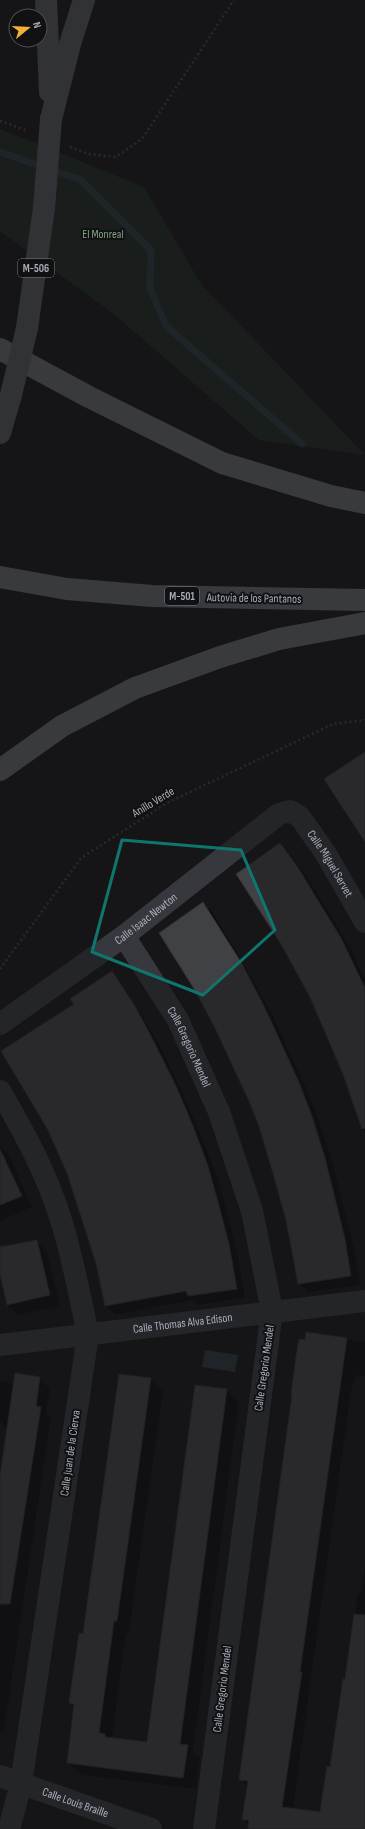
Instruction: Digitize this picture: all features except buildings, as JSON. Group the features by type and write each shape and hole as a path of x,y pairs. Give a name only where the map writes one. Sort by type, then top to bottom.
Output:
{"highway":[{"path":"0,348 89,397 222,463 331,496 365,503"},
{"name":"Autovía de los Pantanos","path":"0,577 67,589 152,596 365,600"},
{"path":"0,770 62,726 135,688 220,657 279,639 365,623"}],"main road":[{"name":"M-506","path":"0,433 27,328 44,208 51,119 46,0"},
{"path":"51,119 70,44 84,0"}],"street":[{"name":"Calle Miguel Servet","path":"290,811 300,817 326,854 365,922"},
{"name":"Calle Isaac Newton","path":"0,1024 124,936 279,814 290,811"},
{"name":"Calle Gregorio Mendel","path":"124,936 178,1020 219,1112 252,1211 272,1311 204,1829"},
{"name":"Calle Juan de la Cierva","path":"0,1091 41,1165 61,1220 76,1277 88,1336 22,1784 9,1829"},
{"name":"Calle Thomas Alva Edison","path":"0,1345 88,1336 272,1311 365,1301"},
{"name":"Calle Louis Braille","path":"0,1776 151,1829"}],"path":[{"path":"66,146 88,154 116,157 142,139 234,0"},
{"path":"0,121 29,132"},
{"name":"Anillo Verde","path":"0,969 81,858 167,803 333,724 365,720"}],"highlighted area":[{"path":"122,840 241,850 275,930 203,995 92,952"}],"green space":[{"name":"El Monreal","path":"0,129 144,187 201,284 365,455 259,440 115,315 0,231"}],"shaded area":[{"path":"205,1350 238,1355 235,1372 202,1367"}],"waterway":[{"path":"0,152 81,180 151,250 150,288 166,326 302,444"}]}
